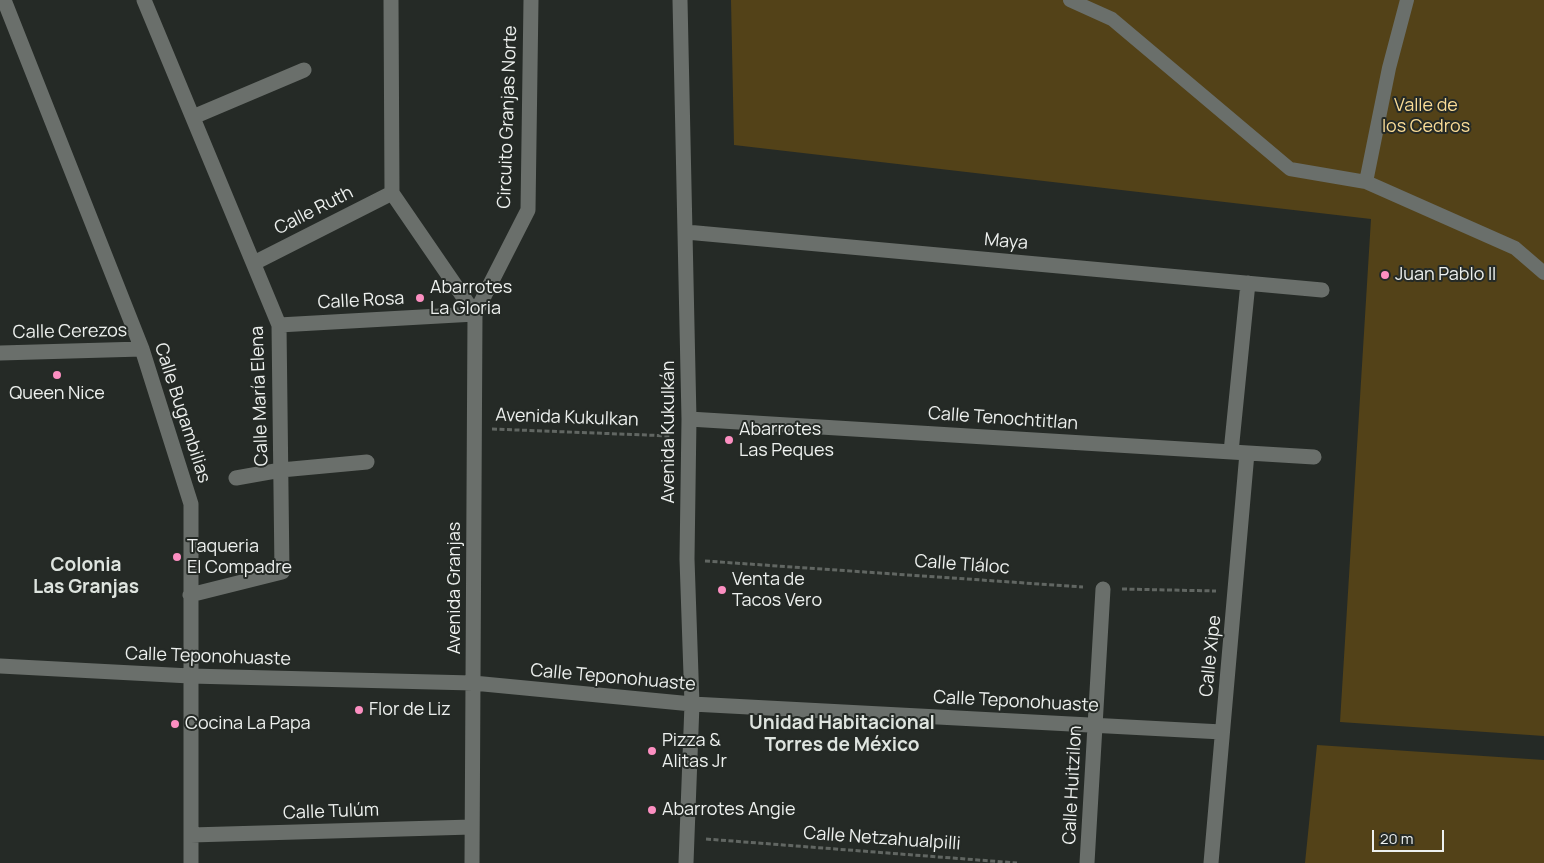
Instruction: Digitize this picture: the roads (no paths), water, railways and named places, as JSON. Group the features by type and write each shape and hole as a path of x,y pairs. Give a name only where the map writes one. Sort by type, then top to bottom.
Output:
{"street":[{"name":"Calle Bugambilias","path":"4,0 142,349 191,504 191,863"},
{"name":"Calle María Elena","path":"144,0 279,324 282,572 190,595"},
{"path":"391,0 392,193 475,314"},
{"name":"Circuito Granjas Norte","path":"475,314 528,210 531,0"},
{"name":"Avenida Kukulkán","path":"680,0 689,419 687,559 692,704 686,863"},
{"path":"193,117 304,70"},
{"name":"Calle Ruth","path":"254,262 392,193"},
{"name":"Maya","path":"686,232 1322,290"},
{"path":"1231,452 1248,283"},
{"name":"Calle Rosa","path":"279,324 475,314"},
{"name":"Avenida Granjas","path":"472,863 475,314"},
{"name":"Calle Cerezos","path":"0,353 142,349"},
{"name":"Calle Tenochtitlan","path":"689,419 1314,457"},
{"name":"Calle Xipe","path":"1211,863 1247,453"},
{"path":"236,478 281,470 367,462"},
{"name":"Calle Huitzilon","path":"1088,863 1103,589"},
{"name":"Calle Teponohuaste","path":"0,666 190,676 473,683 692,704 1222,732"},
{"name":"Calle Tulúm","path":"191,835 472,827"}],"lane":[{"path":"1070,0 1112,19 1290,168 1366,182 1515,248 1544,273"},
{"path":"1366,182 1389,68 1408,0"}],"place":[{"name":"Juan Pablo II","path":"1385,275"},
{"name":"Abarrotes La Gloria","path":"420,298"},
{"name":"Queen Nice","path":"57,375"},
{"name":"Abarrotes Las Peques","path":"729,440"},
{"name":"Taqueria El Compadre","path":"177,557"},
{"name":"Venta de Tacos Vero","path":"722,590"},
{"name":"Flor de Liz","path":"359,710"},
{"name":"Cocina La Papa","path":"175,724"},
{"name":"Pizza & Alitas Jr","path":"652,751"},
{"name":"Abarrotes Angie","path":"652,810"}],"district":[{"name":"Colonia Las Granjas","path":"86,577"},
{"name":"Unidad Habitacional Torres de México","path":"842,735"}],"park label":[{"name":"Valle de los Cedros","path":"1426,116"}]}
